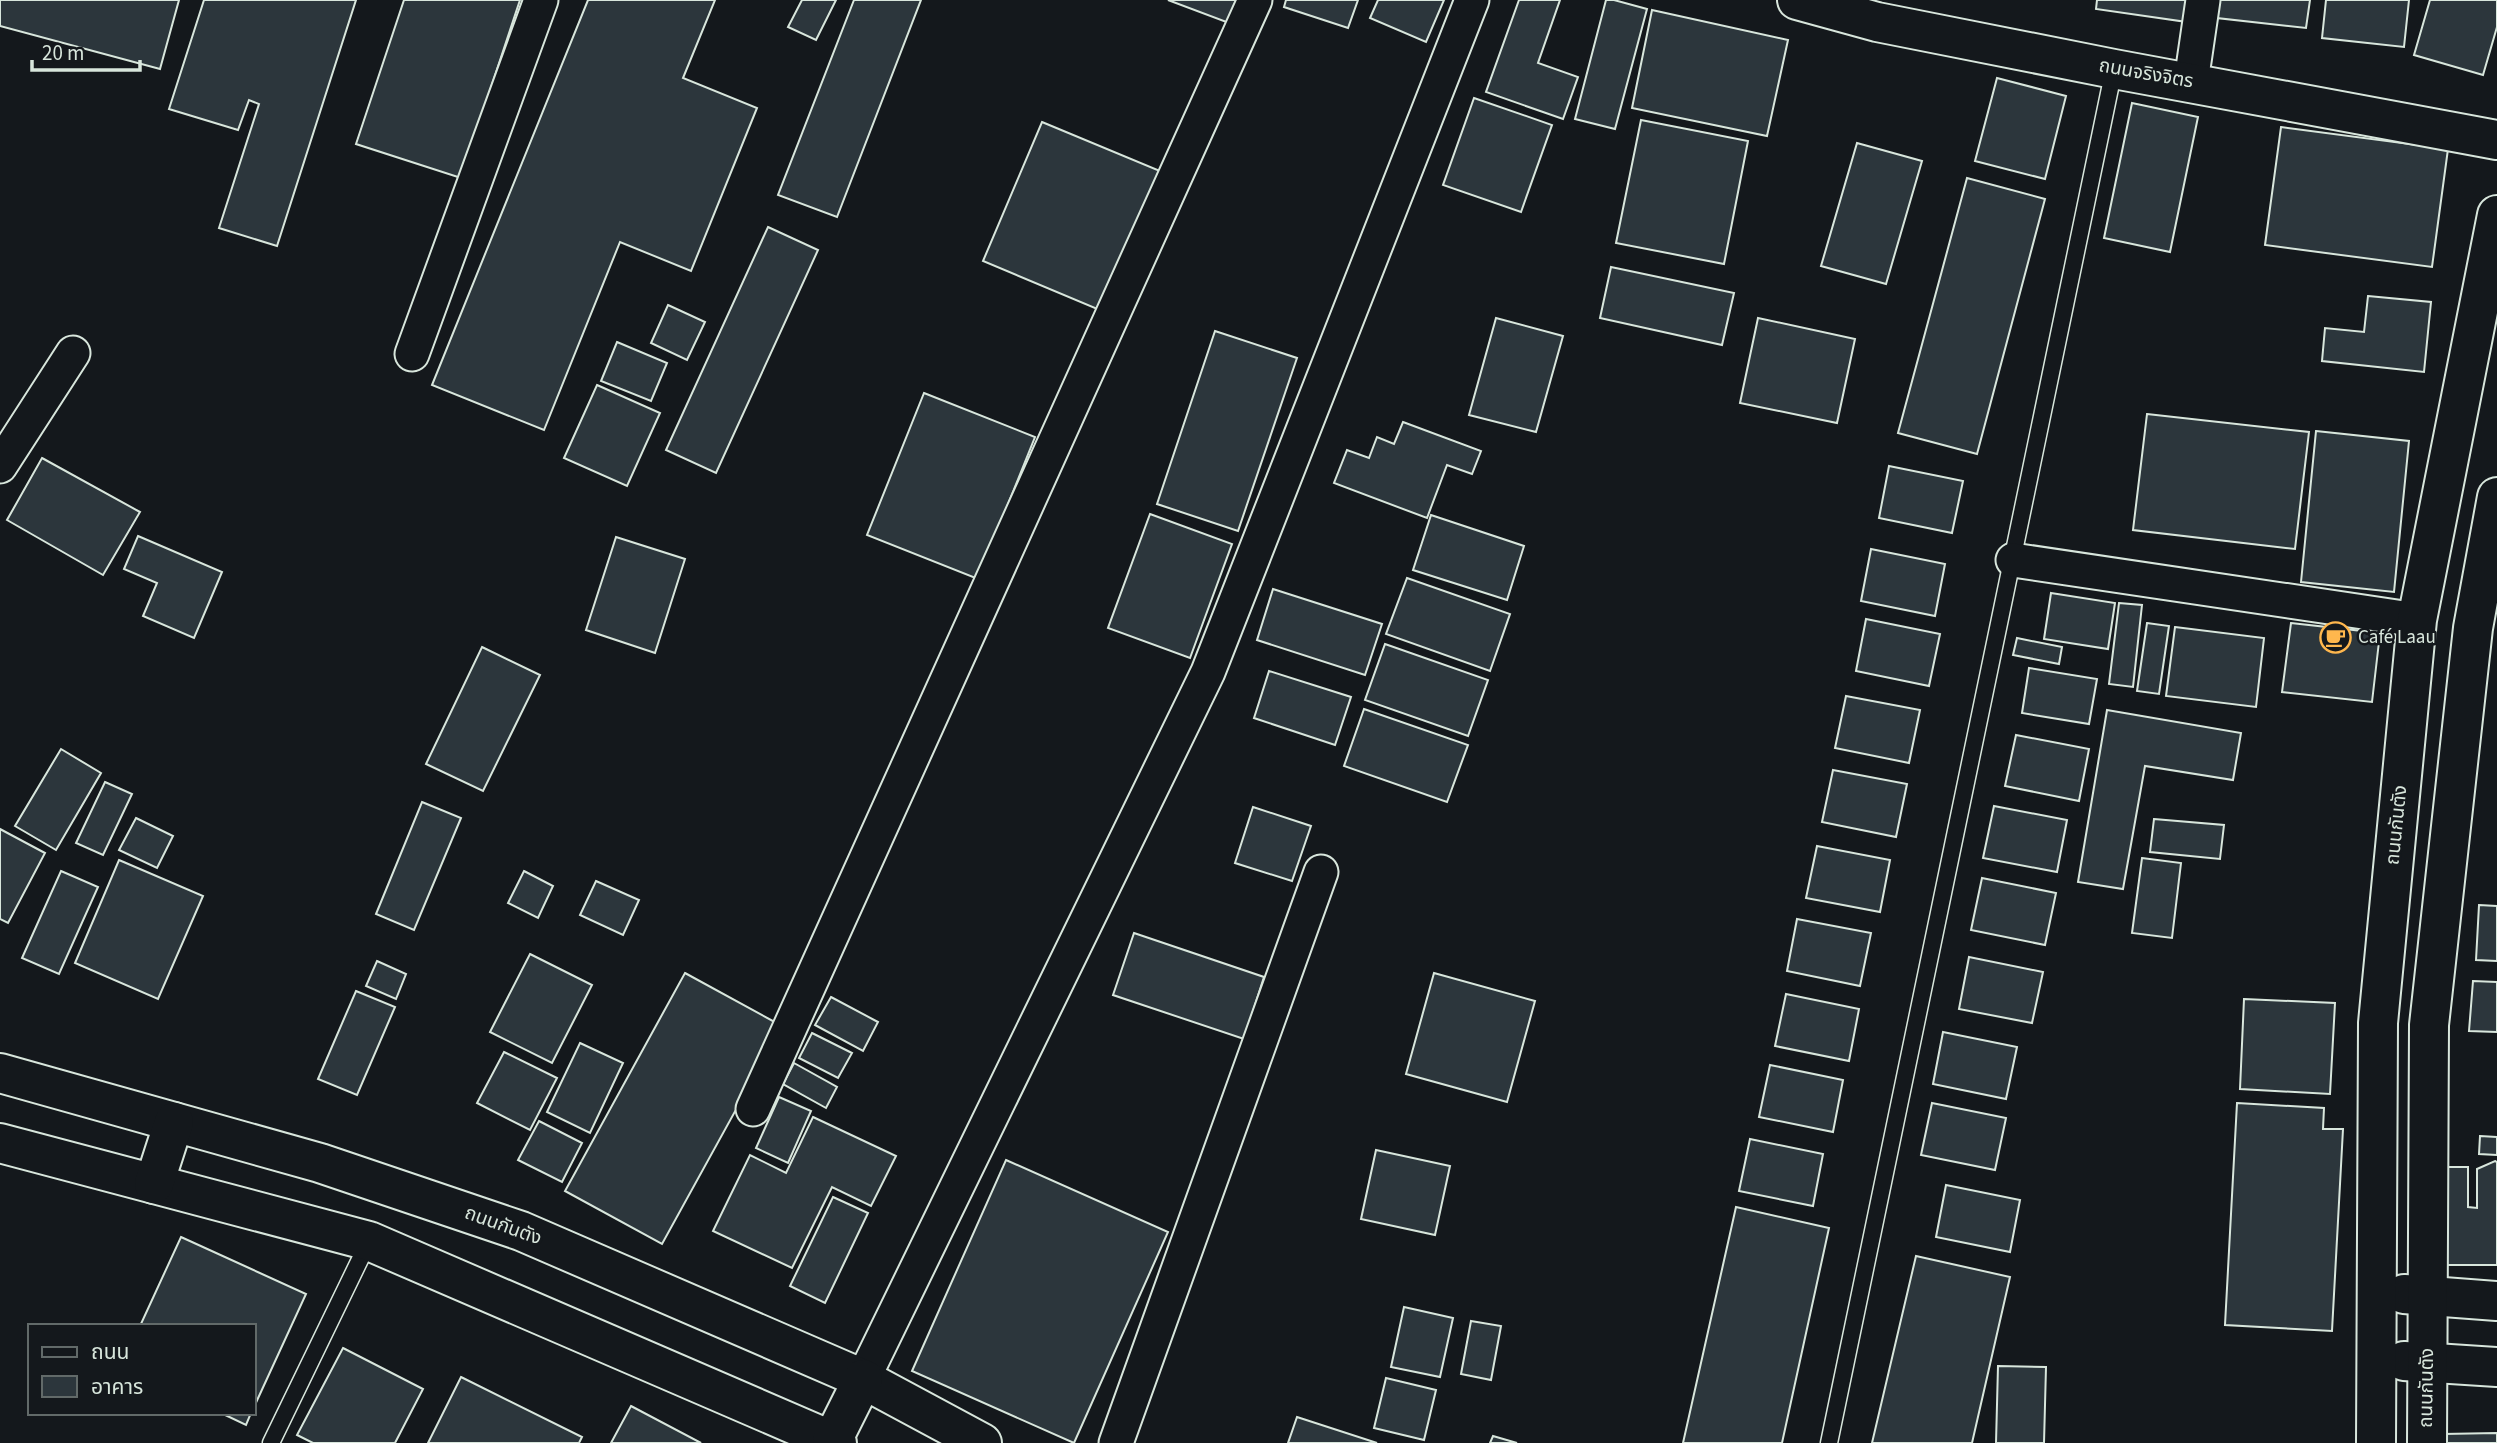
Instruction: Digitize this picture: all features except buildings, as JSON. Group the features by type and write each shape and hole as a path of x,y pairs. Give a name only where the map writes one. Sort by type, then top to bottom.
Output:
{"main road":[{"name":"ถนนจริงจิตร","path":"1797,0 1878,11 2114,69 2497,140"},
{"name":"ถนนกันตัง","path":"2376,1443 2378,1023 2417,620 2497,215"},
{"name":"ถนนกันตัง","path":"2427,1443 2429,1025 2473,628 2497,497"},
{"path":"2410,698 2464,706"},
{"name":"ถนนกันตัง","path":"0,1073 320,1163 522,1231 863,1379 982,1443"},
{"path":"154,1184 174,1122"},
{"path":"0,1143 369,1241 788,1434 835,1442 863,1379"},
{"path":"2378,1294 2428,1294 2497,1301"},
{"path":"2377,1361 2428,1361 2497,1367"}],"street":[{"path":"412,354 541,0"},
{"path":"753,1109 1255,0"},
{"path":"863,1379 1208,672 1472,0"},
{"path":"2191,82 2203,0"},
{"path":"0,466 73,353"},
{"path":"2013,560 2417,620"},
{"path":"1116,1443 1321,872"}],"lane":[{"path":"1829,1443 2114,69"},
{"path":"271,1443 369,1241"}],"place":[{"name":"Café Laau","path":"2335,637"}]}
